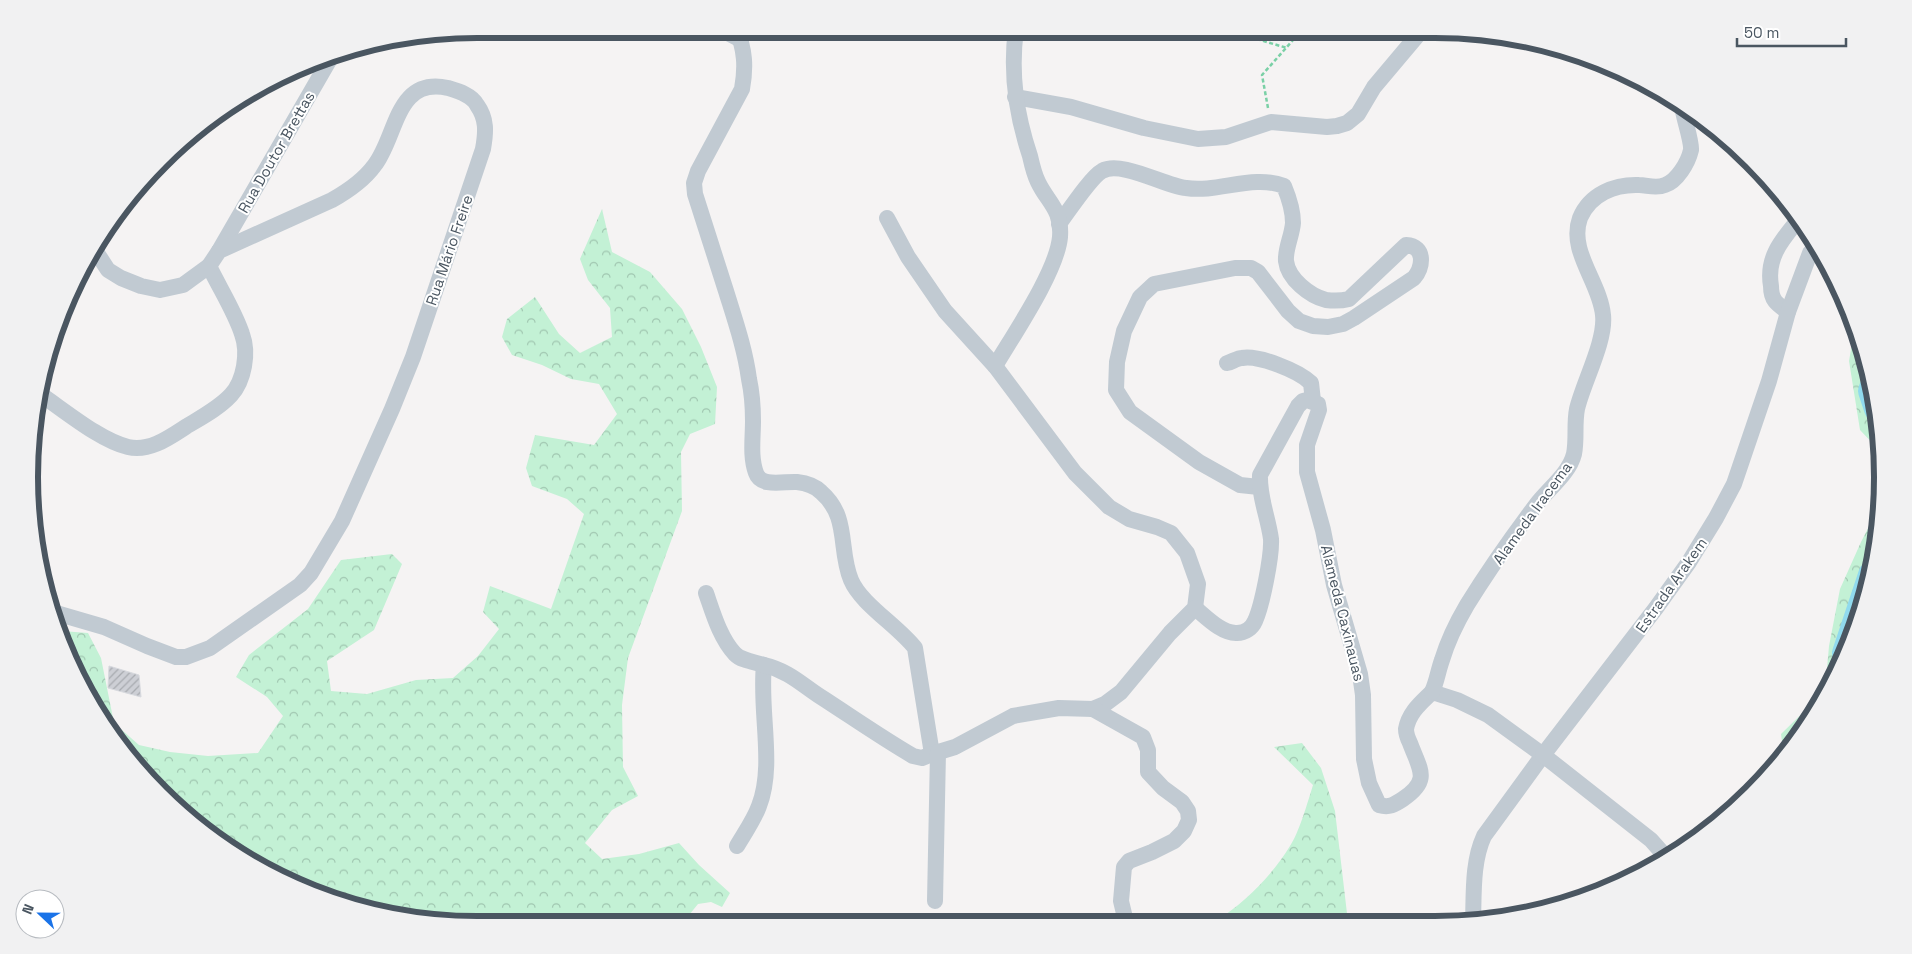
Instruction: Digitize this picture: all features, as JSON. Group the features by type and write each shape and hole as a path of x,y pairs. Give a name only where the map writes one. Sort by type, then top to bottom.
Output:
{"street":[{"path":"739,38 745,64 742,89 698,171 694,183 695,194 740,338 748,370 753,410 752,456 755,473 758,478 765,482 797,482 810,485 820,491 833,504 839,517 850,579 859,593 906,637 915,648 935,753 936,901"},
{"path":"995,366 1051,266 1060,237 1059,224 1053,204 1038,182 1024,141 1015,98 1012,63 1015,38"},
{"path":"1015,98 1071,107 1144,128 1198,139 1226,137 1271,122 1327,127 1347,123 1358,114 1374,87 1415,38"},
{"name":"Rua Doutor Brettas","path":"219,251 327,64"},
{"name":"Rua Mário Freire","path":"60,614 104,627 176,657 186,657 210,648 291,593 311,573 342,521 413,357 483,149 486,126 483,113 476,102 457,91 438,87 428,87 416,91 406,101 381,157 375,166 349,190 332,200 219,251"},
{"name":"Alameda Iracema","path":"1432,692 1437,681 1445,650 1467,606 1536,505 1570,464 1576,443 1577,412 1595,356 1604,316 1599,296 1580,251 1577,228 1581,217 1587,205 1598,194 1619,186 1639,185 1654,187 1666,185 1678,176 1691,149 1684,115"},
{"path":"1059,224 1097,174 1110,168 1140,173 1171,186 1188,189 1214,188 1265,181 1284,186 1289,198 1293,224 1286,262 1301,286 1313,295 1325,300 1339,301 1349,299 1406,245 1415,248 1421,254 1422,264 1414,278 1354,318 1343,324 1328,327 1313,326 1299,321 1288,311 1258,272 1251,268 1236,268 1154,284 1140,297 1124,331 1116,362 1116,390 1130,412 1218,474 1240,485 1259,487"},
{"path":"706,593 719,627 735,654 744,660 780,669 820,697 913,756 922,758 955,747 970,737 1013,716 1059,708 1093,709 1105,704 1120,692 1195,608 1198,584 1187,553 1180,541 1171,533 1129,519 1109,508 1094,494 1061,456 995,366 945,311 908,257 887,218"},
{"path":"1788,312 1775,301 1770,280 1770,266 1775,250 1795,225"},
{"path":"98,254 108,270 121,278 160,290 183,285 209,266 219,251"},
{"name":"Estrada Arakem","path":"1472,915 1475,870 1479,845 1484,836 1689,562 1734,484 1769,381 1788,312 1812,251"},
{"path":"45,397 110,440 130,447 144,448 158,443 205,416 231,396 240,381 245,356 243,335 209,266"},
{"path":"1195,608 1229,632 1247,631 1254,622 1262,596 1271,541 1259,487 1260,475 1298,406 1302,401 1316,405 1311,383 1294,370 1256,358 1242,358 1228,364"},
{"name":"Alameda Caxinauas","path":"1316,405 1307,445 1307,472 1323,530 1334,585 1360,674 1363,695 1364,759 1369,783 1379,805 1386,807 1394,805 1415,790 1421,782 1419,767 1406,731 1410,715 1432,692"},
{"path":"736,846 759,808 766,774 763,700 764,666"},
{"path":"1432,692 1475,707 1503,724 1651,840 1662,853"},
{"path":"1093,709 1143,737 1148,750 1148,772 1163,788 1182,802 1188,810 1188,820 1184,832 1174,841 1129,861 1124,867 1121,900 1125,916"}],"path":[{"path":"1253,38 1287,48"},
{"path":"1271,122 1262,76 1295,38"}],"green space":[{"path":"602,209 612,252 650,272 682,309 701,347 717,387 715,424 690,434 681,452 682,511 628,658 622,705 623,767 638,796 612,810 585,843 602,859 639,854 679,843 699,865 730,893 722,907 711,902 698,904 688,916 448,916 420,913 363,902 309,883 257,858 209,826 187,807 166,788 128,745 96,697 66,631 88,633 101,658 114,723 139,745 170,752 208,756 258,753 283,716 267,697 236,677 249,655 308,609 341,560 392,554 402,564 374,630 327,661 331,691 367,694 416,680 453,678 478,656 499,629 483,612 490,586 551,609 584,514 567,499 532,486 526,468 535,435 594,445 617,414 599,384 571,379 542,365 512,355 502,337 507,319 535,297 559,334 580,353 612,337 610,308 588,280 580,259"},
{"path":"1853,341 1866,391 1874,444 1860,430 1849,361"},
{"path":"1873,519 1860,591 1841,645 1826,676 1829,646 1840,589"},
{"path":"1811,705 1783,747 1781,734"},
{"path":"1302,743 1321,768 1335,811 1347,916 1223,916 1257,888 1283,857 1297,833 1313,785 1274,747"}],"building":[{"path":"109,666 139,675 141,697 108,688"}]}
